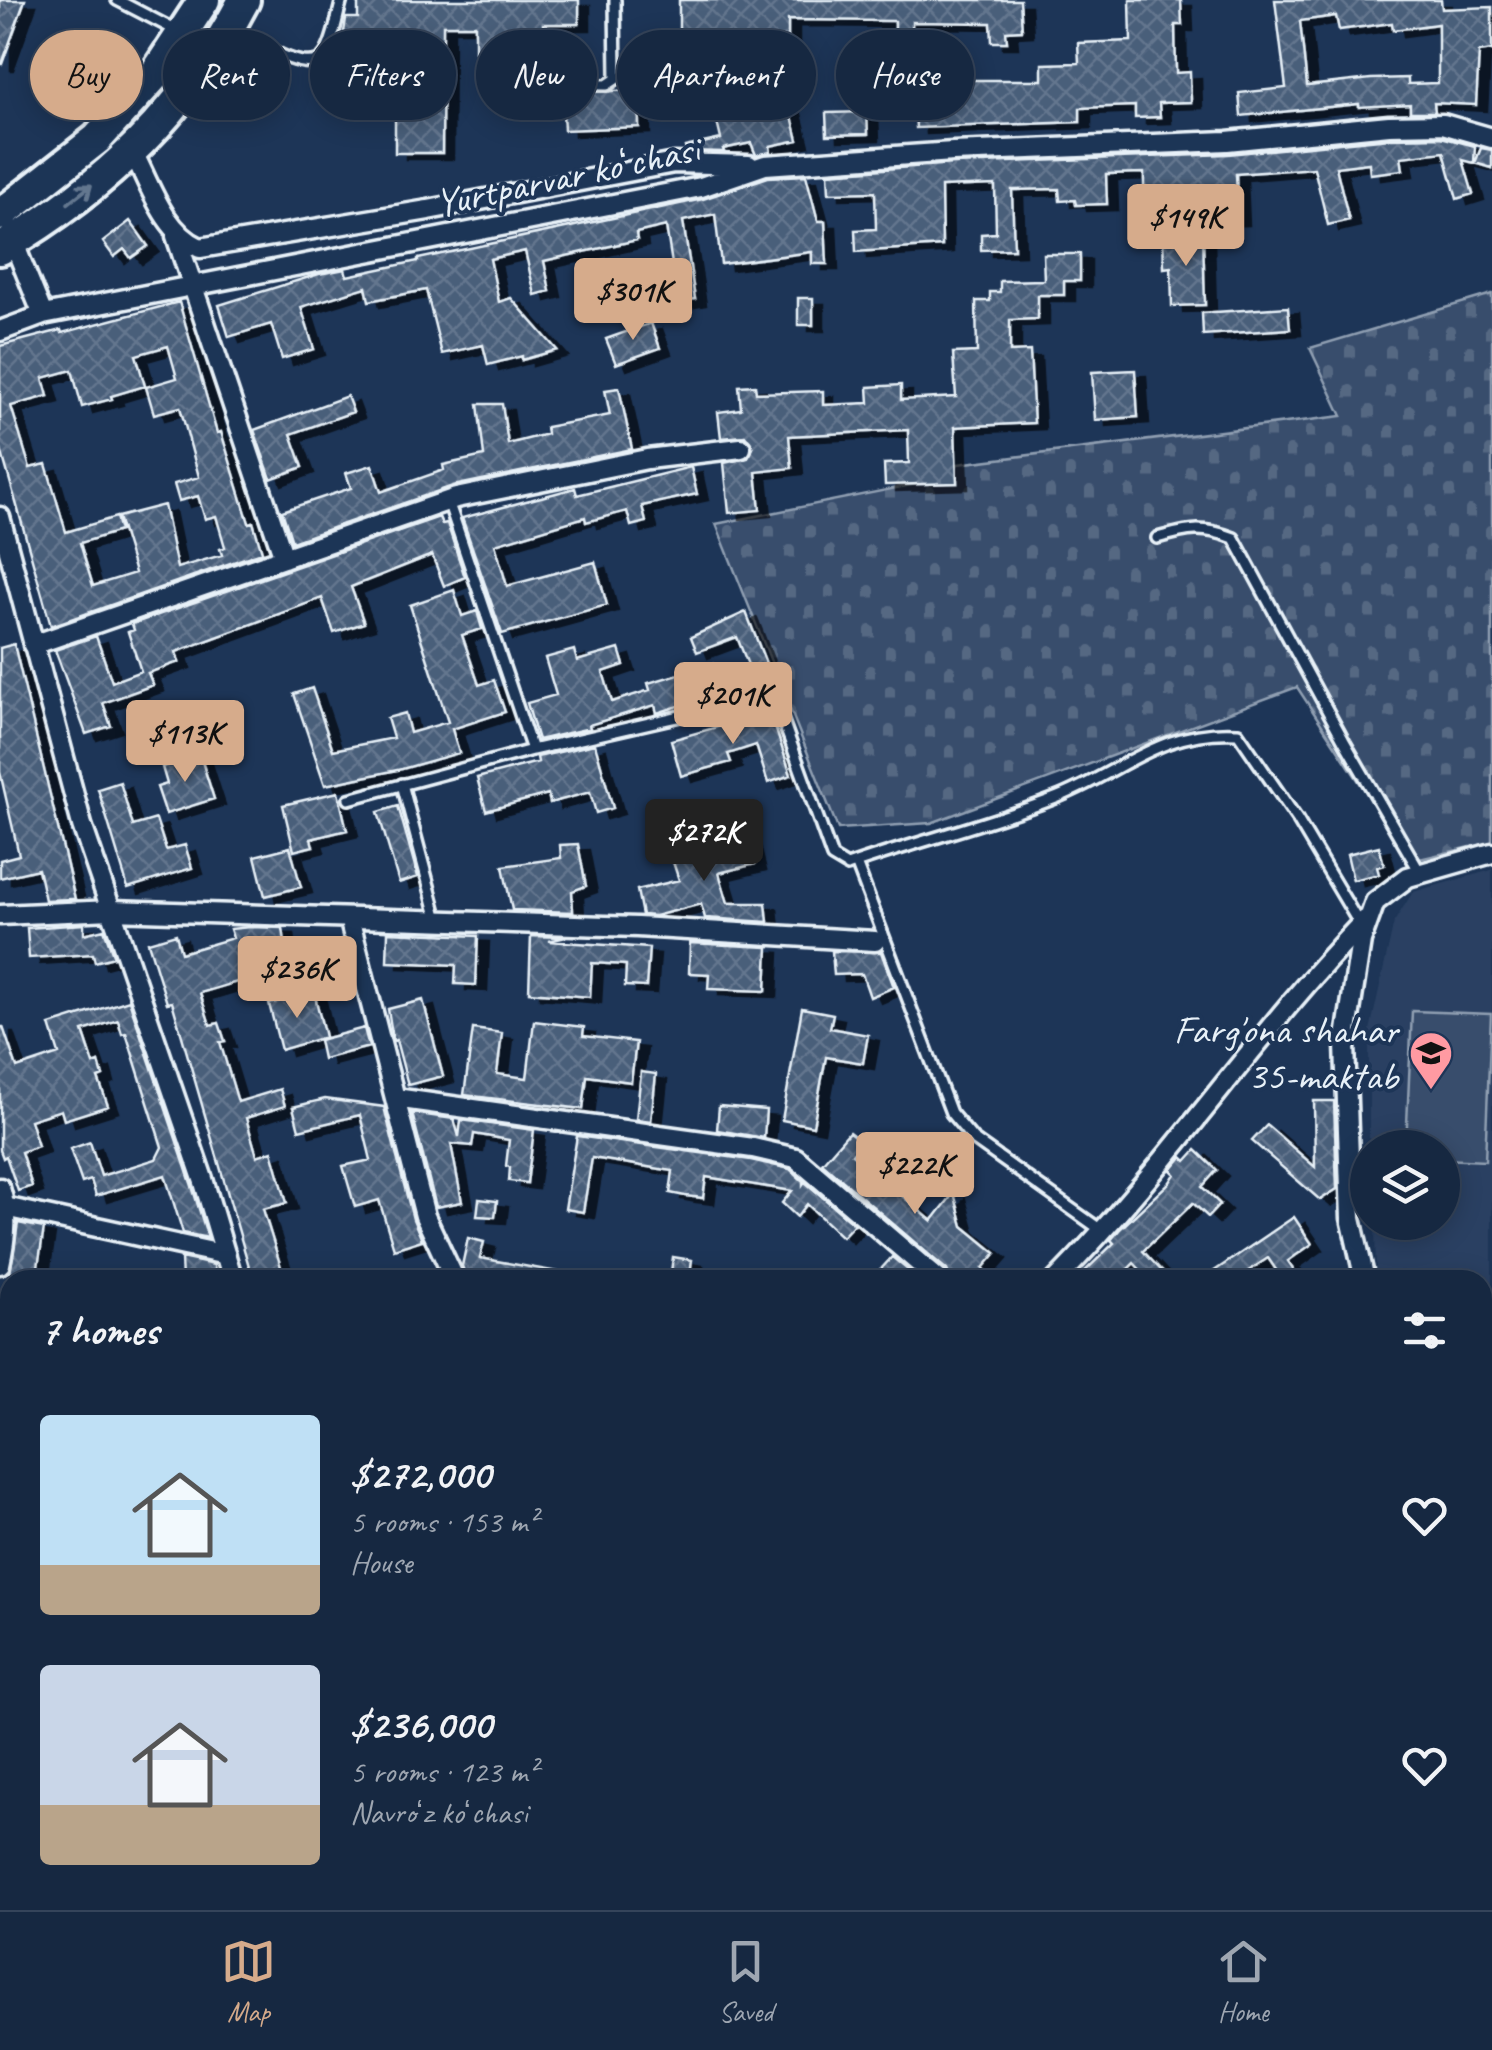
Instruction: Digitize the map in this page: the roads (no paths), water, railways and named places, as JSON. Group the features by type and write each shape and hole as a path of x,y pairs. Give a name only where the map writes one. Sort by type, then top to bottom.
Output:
{"highway":[{"path":"184,30 204,0"},
{"path":"4,235 37,208 133,152 183,98 237,13"},
{"path":"37,208 163,62"}],"street":[{"name":"Yurtparvar koʻchasi","path":"0,331 43,316 701,187 765,166 1117,143 1227,141 1389,126 1443,124 1492,138"},
{"path":"133,152 174,231 196,286 284,558"},
{"path":"174,231 200,248 674,163 765,166"},
{"path":"4,235 43,316"},
{"path":"33,644 448,501 647,459 741,448"},
{"path":"1,525 82,826 231,1270"},
{"path":"1363,1270 1351,1218 1345,1044 1366,920 1375,902 1408,877 1492,853"},
{"path":"0,915 112,910 636,927 874,941"},
{"path":"350,918 425,1216 450,1270"},
{"path":"1066,1270 1104,1232 1166,1158 1318,968 1366,920"},
{"path":"396,1098 753,1148 796,1158 927,1270"},
{"path":"0,1188 0,1264"},
{"path":"3,1206 226,1255"}],"lane":[{"path":"117,0 176,30"},
{"path":"237,13 298,63 313,63 325,56 342,0"},
{"path":"597,84 608,84 616,78 615,0"},
{"path":"448,501 532,750"},
{"path":"1157,538 1191,529 1210,529 1234,538 1344,742 1421,874"},
{"path":"348,799 532,750 768,696 780,710 832,856 847,866 1054,799 1182,736 1209,731 1238,732 1366,920"},
{"path":"402,784 438,920"},
{"path":"856,863 951,1113 973,1139 1104,1232"}],"place":[{"name":"Farg'ona shahar 35-maktab","path":"1431,1091"}]}
